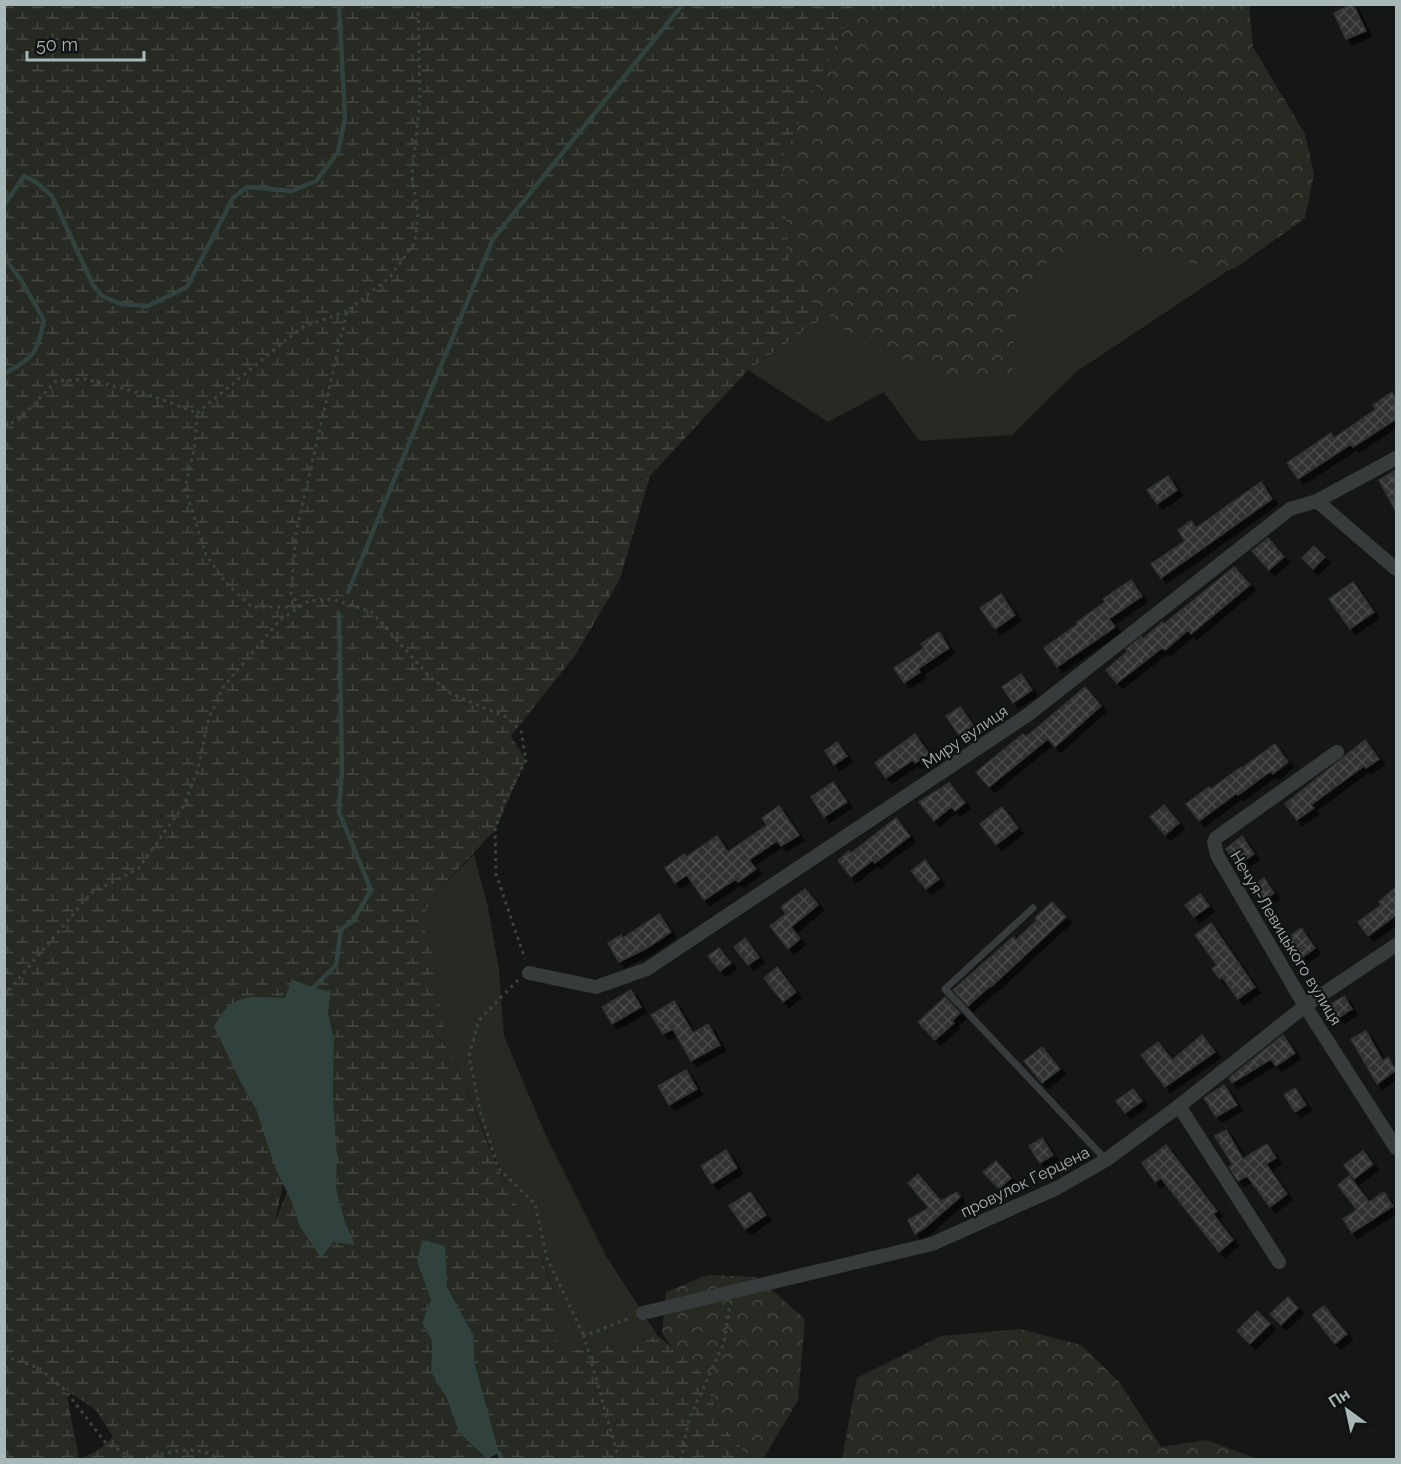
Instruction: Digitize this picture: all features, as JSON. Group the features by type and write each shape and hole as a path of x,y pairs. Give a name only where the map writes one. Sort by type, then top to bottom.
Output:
{"street":[{"name":"Миру вулиця","path":"529,973 596,987 647,969 1029,714 1290,509 1317,501 1396,458"},
{"path":"1317,501 1396,568"},
{"name":"Нечуя-Левицького вулиця","path":"1337,752 1216,838 1214,842 1217,855 1305,1006 1396,1148"},
{"name":"провулок Герцена","path":"643,1313 932,1244 1057,1188 1106,1160 1179,1106 1305,1006 1396,945"},
{"path":"1179,1106 1280,1262"}],"lane":[{"path":"1033,908 945,989 1106,1160"}],"path":[{"path":"300,607 252,607 225,582 206,555 185,488 195,445 197,413 301,328 347,311 390,277 415,242 418,215 412,175 420,101 418,4"},
{"path":"300,607 291,593 296,533 347,311"},
{"path":"4,426 20,419 56,381 86,379 155,397 197,413"},
{"path":"4,996 91,893 138,869 184,805 198,769 208,720 224,687 280,620 309,601 332,599 372,612 429,676 452,694 506,717 521,731 526,760 504,804 495,830 496,874 529,973 515,983 479,1020 469,1056 480,1110 498,1168 535,1204 547,1258 584,1336 619,1460"},
{"path":"681,1460 689,1419 724,1343 732,1292"},
{"path":"584,1336 643,1313"},
{"path":"4,1356 39,1368 66,1390 105,1442 138,1460 181,1449 213,1454 219,1460"}],"green space":[{"path":"1249,4 1253,47 1305,134 1314,174 1305,218 1234,269 1159,258 1101,236 1046,264 1015,318 1012,378 940,375 852,337 780,268 778,167 854,5"},
{"path":"4,5 854,5 782,159 789,264 828,314 748,370 650,476 620,579 576,654 511,736 526,760 495,830 437,892 421,919 434,961 443,1027 433,1032 450,1051 498,1168 540,1253 556,1300 559,1353 658,1336 702,1373 721,1424 751,1459 503,1459 498,1450 475,1364 473,1334 447,1287 417,1262 431,1300 422,1323 432,1341 431,1372 444,1393 459,1433 486,1459 79,1459 5,1459","holes":["293,979 313,988 331,991 328,1013 334,1039 333,1098 337,1154 286,1181 287,1192 275,1222 283,1184 256,1109 214,1027 257,996 285,998","66,1390 96,1410 113,1437 97,1451 79,1459"]},
{"path":"1101,236 1143,252 1238,264 1076,372 1012,435 919,441 884,392 828,422 748,370 828,314 1009,317 1046,264"},
{"path":"474,854 488,907 499,969 504,1036 546,1136 606,1256 658,1336 559,1353 556,1300 543,1260 511,1196 450,1051 433,1031 421,919 437,892"},
{"path":"708,1275 757,1277 805,1319 798,1400 763,1459 751,1459 721,1424 702,1373 673,1349 662,1333 666,1292"},
{"path":"1020,1329 1081,1345 1120,1383 1161,1447 1206,1440 1258,1459 842,1459 857,1378 941,1336"}],"shaded area":[{"path":"292,979 314,988 331,991 328,1013 334,1039 336,1188 345,1223 355,1245 333,1242 321,1258 300,1227 292,1202 276,1170 256,1109 214,1027 227,1007 235,1002 252,997 285,998"},
{"path":"422,1240 445,1246 447,1287 473,1334 475,1364 499,1453 487,1459 459,1433 446,1397 431,1372 432,1341 422,1323 431,1300 417,1262"}],"building":[{"path":"1351,4 1366,31 1346,39 1334,13"},
{"path":"1392,392 1396,400 1396,419 1353,447 1351,444 1298,479 1287,463 1331,433 1334,438 1376,409 1373,405"},
{"path":"1396,470 1396,512 1379,480"},
{"path":"1168,476 1177,490 1157,504 1147,490"},
{"path":"1261,482 1272,499 1161,578 1151,564 1185,541 1178,530 1191,521 1196,528"},
{"path":"1268,538 1284,557 1269,570 1252,551"},
{"path":"1314,546 1325,557 1313,569 1302,558"},
{"path":"1234,567 1250,585 1191,634 1188,630 1165,650 1162,648 1117,683 1106,670 1128,651 1126,649 1141,637 1143,639 1162,622 1164,624"},
{"path":"1131,580 1142,596 1109,619 1115,627 1057,667 1044,648 1105,602 1103,599"},
{"path":"1353,582 1374,612 1350,629 1329,599"},
{"path":"1001,594 1015,615 995,629 980,608"},
{"path":"939,632 949,648 918,669 920,672 904,683 894,668 924,648 921,644"},
{"path":"1021,674 1032,690 1013,703 1002,687"},
{"path":"1085,687 1101,706 1055,747 1048,739 989,787 976,772 1023,734 1026,737"},
{"path":"960,707 973,725 959,735 946,716"},
{"path":"915,734 929,754 915,763 913,760 886,778 875,763"},
{"path":"1365,740 1379,759 1366,768 1364,766 1311,805 1314,808 1297,820 1285,804"},
{"path":"837,742 847,756 834,765 825,751"},
{"path":"1275,744 1288,762 1273,774 1271,771 1238,795 1237,793 1199,821 1186,804"},
{"path":"833,782 847,802 824,817 811,797"},
{"path":"949,783 965,803 955,811 951,807 934,821 919,802"},
{"path":"1164,805 1179,823 1165,835 1150,817"},
{"path":"779,806 799,835 781,846 777,841 749,860 756,869 738,882 736,879 704,900 687,875 675,883 665,868 684,854 686,857 717,836 728,852 767,825 762,818"},
{"path":"1002,807 1018,828 996,845 980,824"},
{"path":"896,818 910,836 875,863 873,860 851,877 838,860 849,851 851,853"},
{"path":"1242,836 1254,854 1238,865 1226,849"},
{"path":"925,860 939,879 926,889 911,871"},
{"path":"1264,878 1274,893 1261,902 1250,888"},
{"path":"1396,887 1396,915 1368,936 1358,922 1381,905 1379,902"},
{"path":"805,889 818,905 791,927 800,939 788,949 770,926 786,914 781,907"},
{"path":"1200,894 1209,906 1194,917 1185,905"},
{"path":"1052,902 1066,917 968,1006 953,990 1013,937 1016,940"},
{"path":"659,914 671,932 647,948 619,962 608,943 621,935 623,938"},
{"path":"1211,923 1255,987 1238,999 1222,977 1220,979 1212,969 1217,965 1195,935"},
{"path":"1301,928 1315,948 1300,959 1285,940"},
{"path":"745,938 759,957 748,965 734,947"},
{"path":"719,948 731,963 720,971 708,956"},
{"path":"777,967 796,992 783,1002 764,978"},
{"path":"631,990 641,1007 612,1024 602,1007"},
{"path":"1344,996 1352,1009 1338,1018 1329,1005"},
{"path":"945,997 960,1013 952,1021 954,1023 935,1040 918,1022"},
{"path":"674,1001 693,1033 708,1024 720,1045 691,1061 673,1029 663,1034 651,1015"},
{"path":"1366,1031 1383,1061 1388,1057 1396,1070 1377,1084 1351,1039"},
{"path":"1202,1035 1215,1052 1165,1087 1141,1055 1158,1042 1172,1060"},
{"path":"1283,1035 1295,1053 1276,1066 1271,1059 1232,1083 1229,1078"},
{"path":"1042,1047 1060,1069 1042,1083 1024,1061"},
{"path":"686,1070 697,1089 669,1105 658,1086"},
{"path":"1224,1085 1237,1105 1216,1117 1204,1098"},
{"path":"1295,1088 1306,1105 1295,1112 1284,1095"},
{"path":"1133,1089 1142,1101 1125,1113 1116,1101"},
{"path":"1226,1130 1243,1159 1267,1144 1276,1158 1266,1164 1287,1194 1270,1207 1247,1176 1238,1181 1229,1167 1233,1165 1215,1136"},
{"path":"1042,1138 1053,1155 1040,1163 1029,1146"},
{"path":"1166,1145 1217,1211 1213,1214 1233,1240 1219,1252 1161,1178 1155,1182 1142,1163"},
{"path":"726,1150 737,1168 712,1184 701,1166"},
{"path":"1363,1151 1373,1164 1354,1179 1344,1165"},
{"path":"996,1161 1011,1178 999,1189 983,1172"},
{"path":"918,1174 941,1201 957,1192 960,1197 915,1234 908,1220 929,1208 908,1183"},
{"path":"1349,1176 1369,1202 1384,1192 1393,1206 1352,1233 1343,1219 1357,1210 1338,1185"},
{"path":"750,1192 766,1215 745,1229 729,1206"},
{"path":"1288,1297 1298,1308 1281,1325 1270,1314"},
{"path":"1324,1306 1347,1334 1335,1344 1312,1315"},
{"path":"1257,1311 1270,1324 1250,1344 1237,1331"}],"waterway":[{"path":"4,205 24,176 37,183 52,196 93,285 102,296 121,304 148,306 187,287 233,198 247,187 292,191 316,181 338,152 345,118 339,4"},
{"path":"348,592 493,239 683,4"},
{"path":"4,257 21,280 44,320 33,353 4,374"},
{"path":"313,988 336,965 341,929 353,921 371,890 339,812 342,768 339,614"},
{"path":"499,1453 502,1460"}]}
